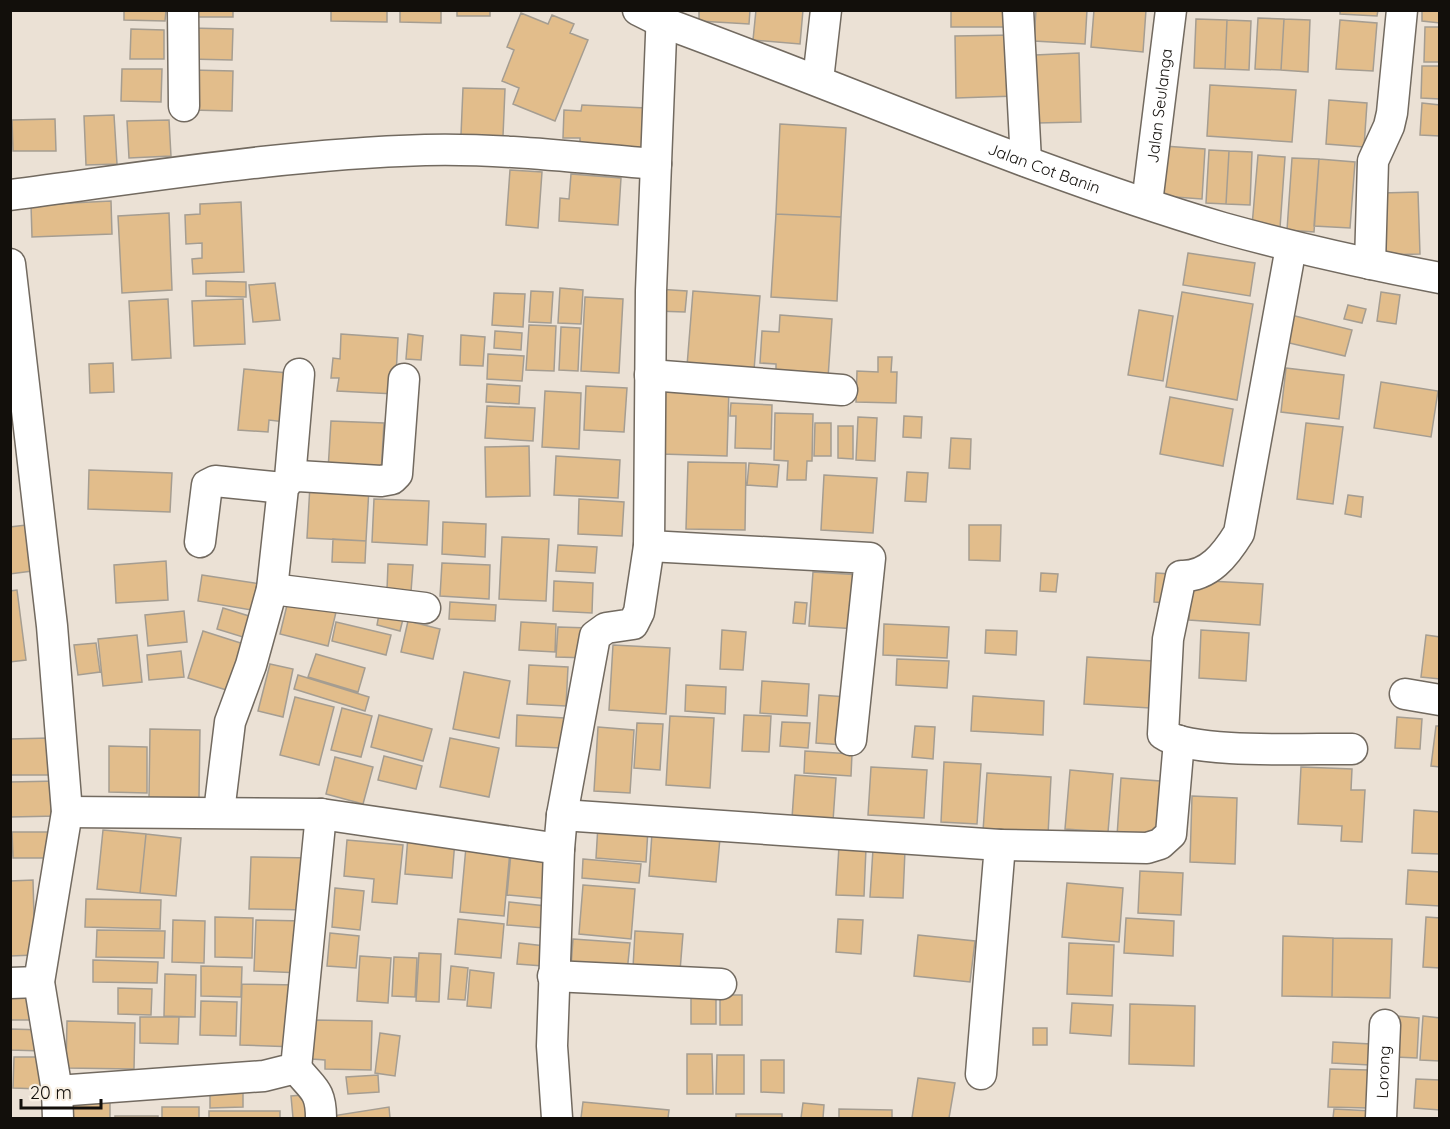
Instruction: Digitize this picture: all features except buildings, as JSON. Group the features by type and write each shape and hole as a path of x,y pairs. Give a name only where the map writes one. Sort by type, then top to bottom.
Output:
{"street":[{"path":"183,10 184,106"},
{"path":"818,80 826,10"},
{"path":"1018,10 1026,161"},
{"name":"Jalan Seulanga","path":"1147,203 1171,10"},
{"path":"1370,264 1373,161 1389,126 1392,113 1401,10"},
{"path":"557,1119 552,1046 553,976 562,815 595,636 606,628 633,624 639,612 649,546 650,375 656,164 654,14"},
{"name":"Jalan Cot Banin","path":"654,14 1026,161 1147,203 1291,247 1440,278"},
{"path":"10,195 214,168 428,150 524,153 656,164"},
{"path":"1291,247 1239,532 1225,555 1210,567 1191,576 1181,576 1168,639 1163,685 1163,734 1179,741 1211,746 1352,749"},
{"path":"10,264 52,626 67,812 25,982 58,1105 264,1076 296,1068"},
{"path":"219,812 230,723 251,665 272,589 299,374"},
{"path":"650,375 842,390"},
{"path":"200,542 207,485 215,481 286,483 298,476 381,482 392,479 397,474 404,379"},
{"path":"649,546 870,558 850,740"},
{"path":"272,589 425,608"},
{"path":"1405,694 1440,700"},
{"path":"562,815 1000,845 1147,848 1160,844 1171,834 1179,741"},
{"path":"67,812 321,814 559,849"},
{"path":"296,1068 321,814"},
{"path":"981,1074 1000,845"},
{"path":"553,976 721,984"},
{"name":"Lorong","path":"1381,1119 1385,1025"},
{"path":"296,1068 313,1084 321,1100 321,1119"}]}
